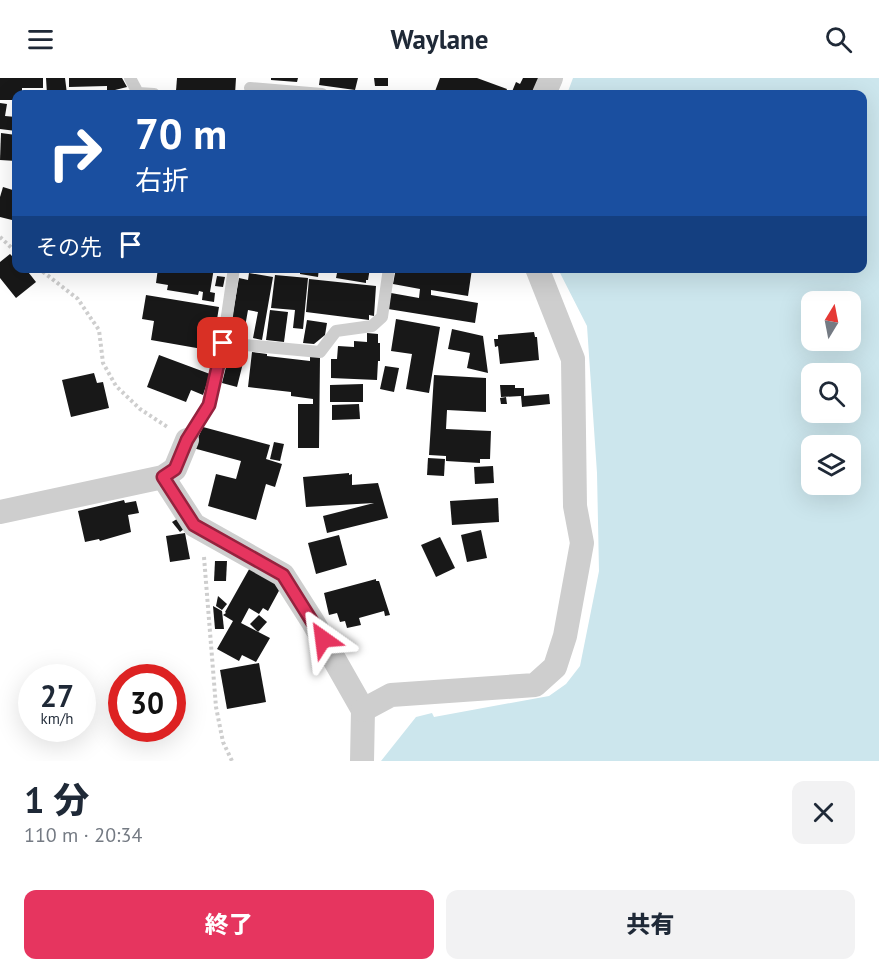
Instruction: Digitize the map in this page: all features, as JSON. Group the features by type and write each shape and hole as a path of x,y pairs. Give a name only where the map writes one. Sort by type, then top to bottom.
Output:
{"street":[{"path":"363,710 391,695 535,686 555,667 565,636 582,543 575,506 573,359 539,273"},
{"path":"0,512 163,477 175,469 187,440"},
{"path":"163,477 194,525 283,575 313,622 363,710 362,761"}],"lane":[{"path":"249,87 280,90"},
{"path":"187,440 209,405 223,343 233,273"},
{"path":"223,343 320,352 336,331 372,326 382,316 388,273"}],"path":[{"path":"0,237 12,248"},
{"path":"44,273 78,299 99,330 103,363 116,386 140,409 187,440"},
{"path":"202,530 216,707 223,742 232,761"}],"water":[{"path":"573,78 879,78 879,761 381,761 416,717 432,713 434,717 549,696 566,684 580,666 599,571 597,473 587,326 560,273 867,273 867,90 568,90"}],"building":[{"path":"0,78 43,78 43,88 12,90 12,100 0,100"},
{"path":"46,78 65,78 66,90 47,90"},
{"path":"69,78 122,78 127,87 107,90 107,86 69,87"},
{"path":"177,78 236,78 235,90 176,90"},
{"path":"271,78 298,78 297,82 271,80"},
{"path":"320,78 358,78 355,90 319,85"},
{"path":"374,78 388,78 388,86 375,86"},
{"path":"440,78 477,78 507,89 507,90 436,90"},
{"path":"523,78 542,78 538,90 513,90 516,82 520,84"},
{"path":"0,103 7,104 5,116 12,117 12,130 0,129"},
{"path":"1,133 12,134 12,161 0,160"},
{"path":"3,187 12,190 12,220 0,217 0,197"},
{"path":"10,254 12,273 29,273 36,282 16,298 0,278 0,262"},
{"path":"157,273 213,273 210,292 215,293 214,302 202,300 203,292 199,291 198,295 167,290 168,285 156,283"},
{"path":"249,273 273,277 262,340 253,338 258,312 248,310 243,338 229,336 239,278 248,280"},
{"path":"300,273 318,273 318,277"},
{"path":"337,273 369,273 366,283 336,278"},
{"path":"395,273 471,273 468,296 431,290 431,295 478,303 475,323 388,309 391,293 419,298 420,289 393,284"},
{"path":"275,275 308,278 303,329 293,328 295,310 271,308"},
{"path":"217,276 225,277 223,287 215,286"},
{"path":"309,279 376,286 374,316 369,315 369,320 306,312"},
{"path":"146,295 219,307 213,344 217,344 213,367 205,366 208,350 151,340 154,321 142,319"},
{"path":"270,310 288,312 284,342 266,340"},
{"path":"396,319 440,327 429,393 406,389 412,354 391,351"},
{"path":"307,320 327,323 325,335 314,344 303,343"},
{"path":"452,329 483,336 488,373 467,368 470,353 448,349"},
{"path":"534,332 537,337 539,360 500,364 498,346 495,347 494,339 498,339 498,335"},
{"path":"367,333 378,334 378,343 380,343 377,380 331,378 331,359 337,359 338,346 354,347 354,341 367,342"},
{"path":"230,351 245,355 237,387 222,383"},
{"path":"252,352 310,361 310,357 320,357 319,448 298,448 298,404 313,404 313,399 291,396 291,392 248,387"},
{"path":"159,355 210,374 203,395 191,390 186,402 147,387"},
{"path":"385,366 399,368 394,392 380,389"},
{"path":"94,373 97,383 103,382 109,408 71,417 62,380"},
{"path":"434,375 486,378 486,412 447,410 446,429 491,431 490,459 480,459 480,463 446,461 446,456 429,455"},
{"path":"363,384 363,402 330,402 330,385"},
{"path":"500,385 515,385 515,388 524,388 524,396 549,394 550,404 522,407 521,396 501,397"},
{"path":"506,397 507,404 501,404 500,398"},
{"path":"359,404 360,419 332,420 332,405"},
{"path":"203,427 270,445 266,459 282,464 275,487 266,484 256,520 208,506 216,474 236,479 241,461 193,448"},
{"path":"274,442 284,444 280,461 270,459"},
{"path":"428,458 445,459 444,476 427,475"},
{"path":"493,466 494,483 475,484 474,467"},
{"path":"349,473 349,475 352,474 352,485 378,483 388,518 327,533 323,516 374,503 306,507 303,477"},
{"path":"498,498 499,522 452,525 450,501"},
{"path":"124,500 125,503 136,501 139,513 128,515 131,532 100,541 99,539 85,542 78,511"},
{"path":"177,519 184,529 180,532 172,522"},
{"path":"481,530 487,558 467,562 461,535"},
{"path":"185,533 190,559 170,562 166,536"},
{"path":"339,535 347,565 316,574 308,543"},
{"path":"440,537 455,568 436,577 421,545"},
{"path":"215,561 227,561 226,581 214,581"},
{"path":"252,564 281,587 268,611 263,608 259,614 249,608 241,623 270,638 256,662 242,655 239,661 217,649 233,621 223,615"},
{"path":"376,579 379,581 390,615 385,616 384,611 359,618 361,625 347,628 345,621 340,622 337,613 329,615 324,593"},
{"path":"218,596 227,604 222,610 216,606"},
{"path":"213,606 222,611 224,629 215,629"},
{"path":"259,615 267,622 258,632 250,624"},
{"path":"259,663 266,702 227,709 220,670"}],"route":[{"path":"223,343 209,405 187,440 175,469 163,477 194,525 283,575 323,639"}]}
